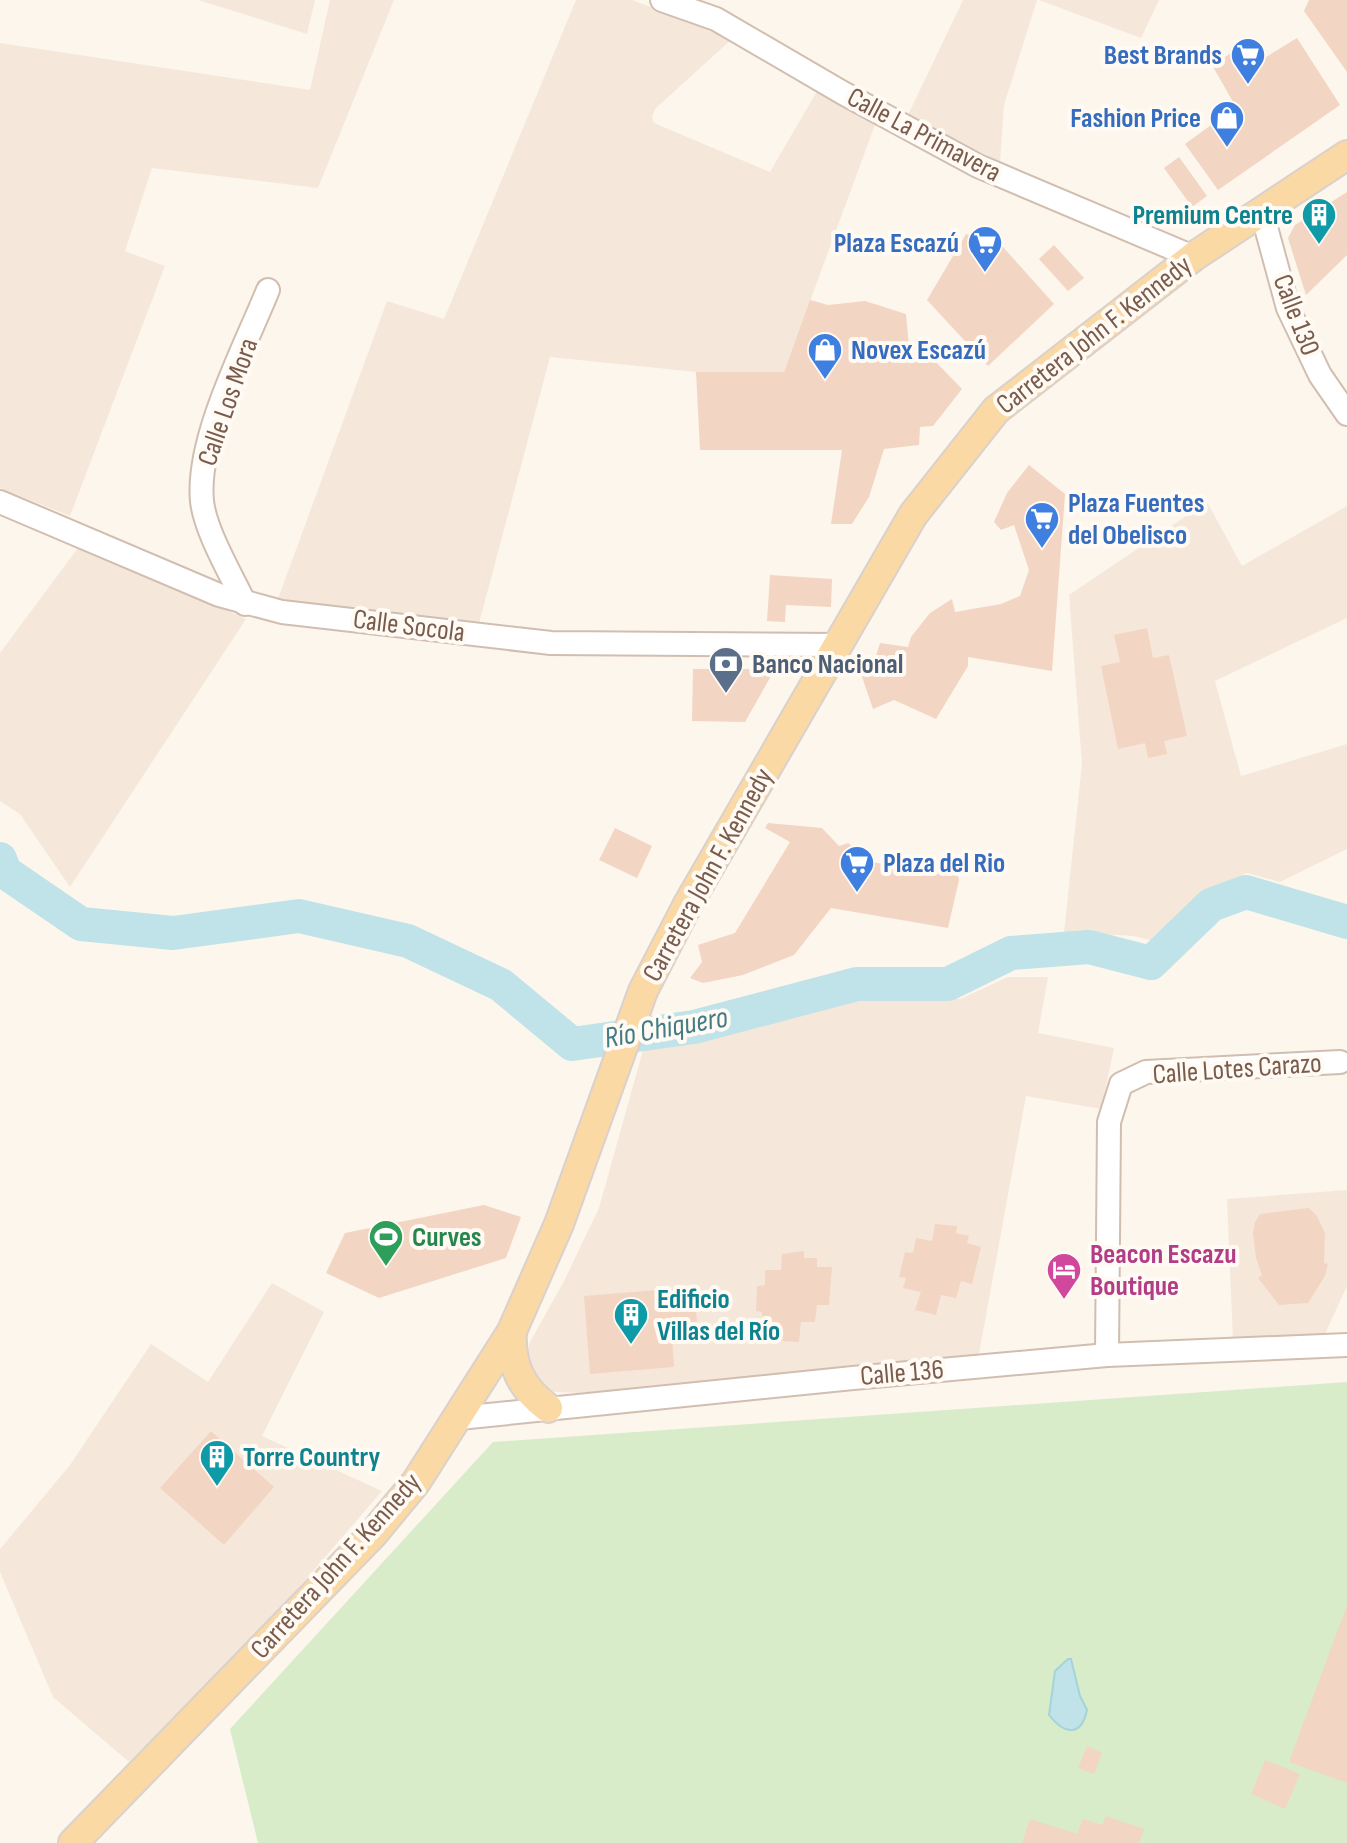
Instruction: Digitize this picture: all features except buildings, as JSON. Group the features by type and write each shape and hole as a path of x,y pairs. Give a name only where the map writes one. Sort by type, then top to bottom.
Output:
{"main road":[{"name":"Carretera John F. Kennedy","path":"73,1843 373,1534 416,1482 459,1418 512,1331 559,1224 643,991 688,904 913,515 996,410 1193,257 1261,209 1347,155"},
{"path":"512,1331 514,1367 522,1383 548,1408"}],"street":[{"name":"Calle La Primavera","path":"662,0 716,19 855,100 978,166 1193,257"},
{"name":"Calle 130","path":"1261,209 1288,308 1320,375 1347,414"},
{"name":"Calle Los Mora","path":"245,604 219,550 202,504 202,468 227,391 268,290"},
{"name":"Calle Socola","path":"0,502 245,604 282,612 551,643 839,645"},
{"name":"Calle Lotes Carazo","path":"1107,1355 1109,1122 1121,1084 1146,1072 1340,1062"},
{"name":"Calle 136","path":"459,1418 1107,1355 1347,1345"}],"shaded area":[{"path":"198,0 315,0 307,34"},
{"path":"330,0 394,0 318,188 152,168 125,251 165,266 70,516 0,488 0,43 310,90"},
{"path":"576,0 632,0 733,38 655,109 652,117 654,123 770,172 820,86 876,122 784,372 696,372 550,357 478,627 278,599 387,301 444,319"},
{"path":"963,0 1037,0 1004,105 1000,162 908,115"},
{"path":"1039,0 1159,0 1141,38"},
{"path":"1207,502 1242,566 1347,506 1347,618 1215,681 1241,776 1347,744 1347,849 1280,882 1247,873 1204,892 1154,941 1134,936 1064,932 1082,764 1069,595"},
{"path":"81,544 246,619 70,887 20,814 0,801 0,653"},
{"path":"1008,977 1048,977 1038,1033 1114,1048 1101,1109 1026,1096 979,1354 580,1393 535,1387 524,1363 530,1342 599,1208 645,1043 749,1026 855,993 960,999"},
{"path":"1347,1190 1347,1286 1324,1336 1233,1340 1227,1199"},
{"path":"272,1283 324,1312 262,1436 382,1491 282,1607 129,1762 53,1697 0,1572 0,1549 70,1465 151,1344 208,1382"}],"green space":[{"path":"1347,1382 1347,1843 258,1843 230,1729 493,1442"}],"water":[{"path":"1071,1659 1080,1696 1087,1710 1081,1725 1071,1730 1060,1726 1049,1715 1055,1671"}],"waterway":[{"name":"Río Chiquero","path":"0,859 5,872 81,924 173,933 299,916 408,941 501,985 572,1044 694,1027 857,984 948,984 1011,953 1089,947 1151,963 1211,905 1246,892 1347,922"}],"place":[{"name":"Best Brands","path":"1248,86"},
{"name":"Fashion Price","path":"1227,149"},
{"name":"Premium Centre","path":"1319,246"},
{"name":"Plaza Escazú","path":"985,274"},
{"name":"Novex Escazú","path":"825,381"},
{"name":"Plaza Fuentes del Obelisco","path":"1042,550"},
{"name":"Banco Nacional","path":"726,695"},
{"name":"Plaza del Rio","path":"857,894"},
{"name":"Curves","path":"386,1268"},
{"name":"Beacon Escazu Boutique","path":"1064,1301"},
{"name":"Edificio Villas del Río","path":"631,1346"},
{"name":"Torre Country","path":"217,1488"}]}
